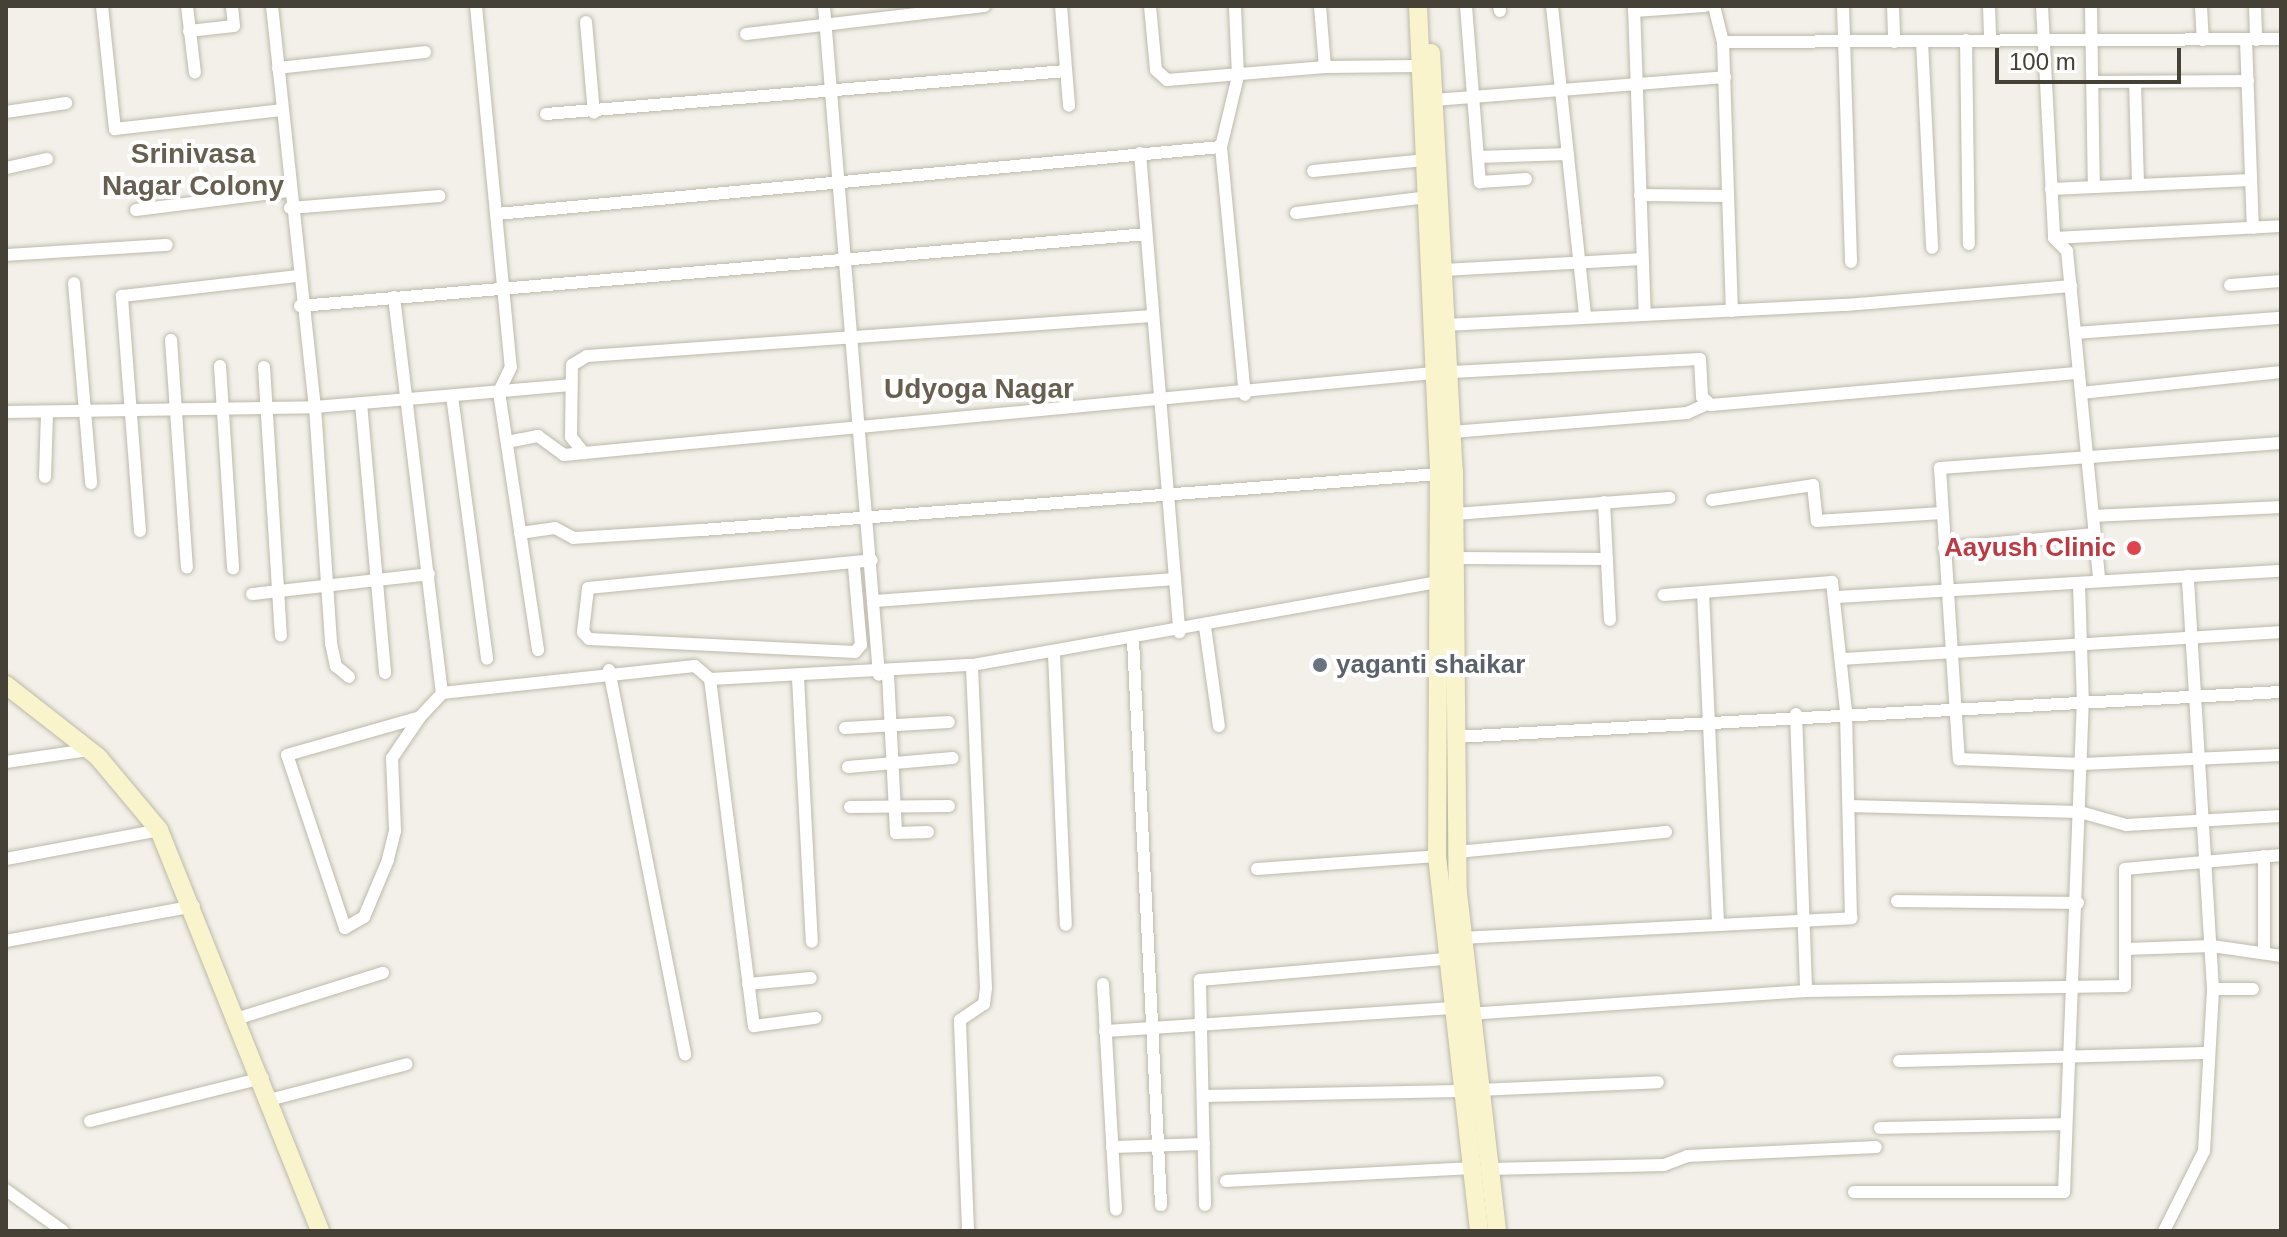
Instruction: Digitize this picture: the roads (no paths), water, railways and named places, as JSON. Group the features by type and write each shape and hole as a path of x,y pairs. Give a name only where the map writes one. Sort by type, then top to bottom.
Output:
{"main road":[{"path":"1418,6 1441,373 1452,432 1455,514 1456,558 1447,581 1437,856 1443,959 1449,1008 1497,1231"},
{"path":"1430,6 1445,270 1446,325 1441,373 1439,474 1455,737 1461,938 1468,1014 1468,1090"},
{"path":"6,685 88,750 142,802 159,830 194,906 273,1099 320,1231"},
{"path":"1479,1231 1481,1168"}],"street":[{"path":"102,6 115,129 281,110"},
{"path":"187,6 195,73"},
{"path":"189,31 234,26 232,6"},
{"path":"272,6 300,306 315,407 333,656 349,677"},
{"path":"476,6 511,367 499,392 538,650"},
{"path":"824,6 875,601 892,724 896,833 928,832"},
{"path":"746,34 984,6"},
{"path":"1061,6 1069,106"},
{"path":"1150,6 1158,76 1238,76 1325,67 1420,66"},
{"path":"1235,6 1238,76 1221,147 1245,395"},
{"path":"1320,6 1325,67"},
{"path":"1466,6 1478,157 1485,185 1526,179"},
{"path":"1552,6 1585,315"},
{"path":"1645,314 1634,9 1705,6"},
{"path":"1714,6 1723,42 1732,311"},
{"path":"1843,6 1851,262"},
{"path":"1893,6 1894,42"},
{"path":"1989,6 1990,39"},
{"path":"2042,6 2054,238 2067,251 2099,580"},
{"path":"2091,6 2094,187"},
{"path":"2201,6 2203,40"},
{"path":"2253,228 2248,81 2255,6"},
{"path":"586,22 594,113"},
{"path":"1723,42 2281,39"},
{"path":"1966,40 1969,244"},
{"path":"1922,41 1932,248"},
{"path":"278,68 425,52"},
{"path":"546,114 594,113 1066,71"},
{"path":"1434,100 1725,77"},
{"path":"2093,82 2248,81"},
{"path":"2135,82 2138,185"},
{"path":"6,112 66,103"},
{"path":"497,214 840,179 1221,147"},
{"path":"1140,153 1158,404 1179,632"},
{"path":"1478,157 1568,154"},
{"path":"6,168 47,159"},
{"path":"1313,171 1426,160"},
{"path":"2051,189 2251,180"},
{"path":"136,210 288,191"},
{"path":"1640,195 1727,196"},
{"path":"290,208 440,196"},
{"path":"1296,213 1429,197"},
{"path":"2054,238 2281,226"},
{"path":"300,306 502,285 1146,234"},
{"path":"6,255 167,245"},
{"path":"1445,270 1642,259"},
{"path":"140,531 122,296 297,276"},
{"path":"2230,285 2281,281"},
{"path":"74,283 91,483"},
{"path":"1446,325 1585,315 1732,311 2071,286"},
{"path":"394,297 442,693"},
{"path":"584,453 571,437 570,385 572,365 587,356 854,340 1152,316"},
{"path":"2075,333 2281,318"},
{"path":"171,340 187,567"},
{"path":"507,442 538,436 564,455 861,426 1158,404 1441,373 1700,359 1707,404"},
{"path":"220,366 233,569"},
{"path":"264,367 281,635"},
{"path":"2081,393 2281,372"},
{"path":"1452,432 1687,413 1707,404 2079,373"},
{"path":"6,412 223,406 315,407 570,385"},
{"path":"452,396 487,659"},
{"path":"361,403 385,673"},
{"path":"45,477 47,413"},
{"path":"2281,443 1940,468 1952,713 1963,762 2082,764 2205,761 2281,755"},
{"path":"520,533 555,528 574,538 1439,474"},
{"path":"1712,500 1813,485 1817,521 1942,513"},
{"path":"1455,514 1669,498"},
{"path":"1604,502 1610,620"},
{"path":"2093,516 2281,507"},
{"path":"1944,548 2094,534"},
{"path":"1456,558 1607,559"},
{"path":"854,567 861,645 855,652 589,639 583,632 588,588 854,567 872,560"},
{"path":"1839,597 1946,594 2099,580 2281,571"},
{"path":"252,594 429,574"},
{"path":"2164,1231 2204,1151 2213,989 2205,761 2188,576"},
{"path":"875,601 1175,579"},
{"path":"420,717 287,755 345,928 364,917 388,860 395,831 392,758 420,717 442,693 609,670 695,666 710,679 798,678 884,674 972,665 1179,632 1447,581"},
{"path":"1461,938 1851,918 1846,711 1839,597 1832,582 1663,595"},
{"path":"1854,1192 2064,1192 2082,764 2079,583"},
{"path":"1703,592 1718,923"},
{"path":"1205,627 1219,726"},
{"path":"1842,659 2281,632"},
{"path":"1133,640 1161,1205"},
{"path":"1054,654 1066,925"},
{"path":"968,1231 960,1027 964,1015 984,1004 986,988 972,665"},
{"path":"609,670 685,1055"},
{"path":"798,678 812,942"},
{"path":"710,679 754,1026 815,1018"},
{"path":"1455,737 1846,711 1952,713 2281,692"},
{"path":"1796,714 1806,991"},
{"path":"845,728 949,722"},
{"path":"6,762 88,750"},
{"path":"848,767 953,758"},
{"path":"850,807 949,806"},
{"path":"1849,806 2080,812 2126,825 2281,816"},
{"path":"6,859 159,830"},
{"path":"1457,852 1666,832"},
{"path":"1468,1014 1806,991 2125,986 2125,869 2281,855"},
{"path":"1257,869 1437,856"},
{"path":"2264,856 2264,953"},
{"path":"1897,901 2078,903"},
{"path":"6,941 194,906"},
{"path":"2125,949 2212,946 2281,956"},
{"path":"1205,1205 1200,980 1443,959"},
{"path":"239,1018 383,973"},
{"path":"748,984 811,978"},
{"path":"1103,984 1116,1210"},
{"path":"2213,989 2253,989"},
{"path":"1105,1031 1203,1027 1449,1008"},
{"path":"1899,1061 2209,1053"},
{"path":"273,1099 407,1064"},
{"path":"90,1121 263,1078"},
{"path":"1204,1096 1658,1082"},
{"path":"1880,1128 2066,1124"},
{"path":"1112,1147 1204,1144"},
{"path":"1226,1181 1481,1168 1664,1165 1687,1156 1876,1147"},
{"path":"6,1190 63,1231"}],"place":[{"name":"Aayush Clinic","path":"2134,548"},
{"name":"yaganti shaikar","path":"1320,665"}],"district":[{"name":"Srinivasa Nagar Colony","path":"193,170"},
{"name":"Udyoga Nagar","path":"979,389"}]}
